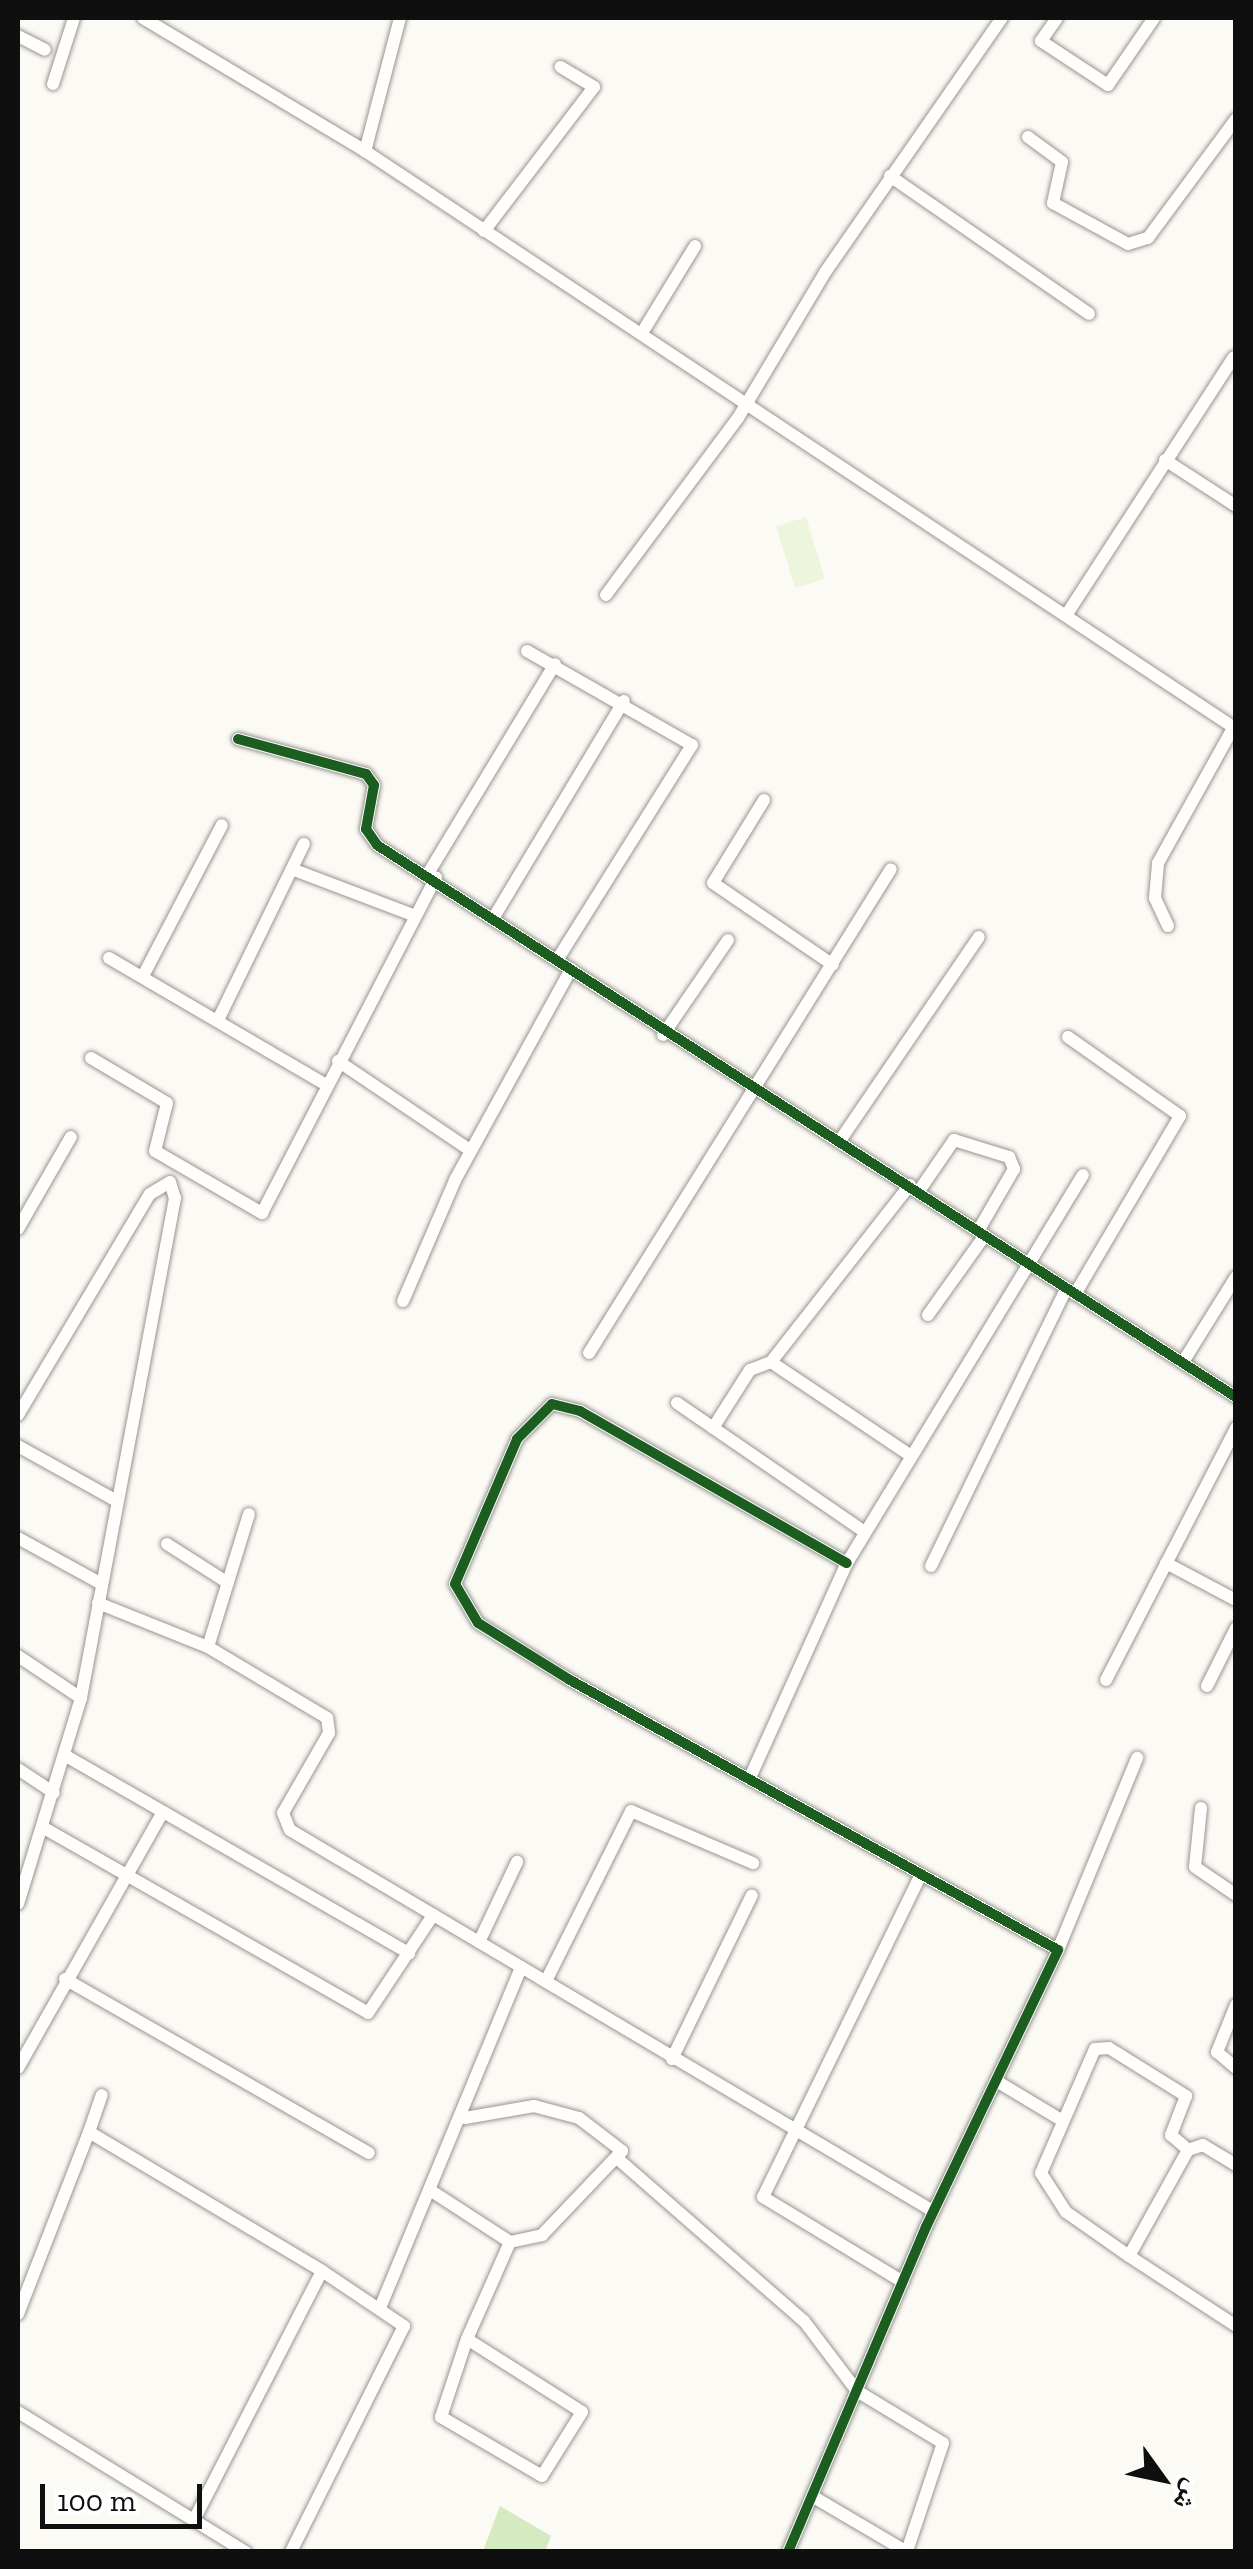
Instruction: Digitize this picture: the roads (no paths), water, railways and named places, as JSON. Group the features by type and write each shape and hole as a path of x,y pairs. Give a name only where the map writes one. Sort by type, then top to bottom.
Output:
{"street":[{"path":"53,84 74,18"},
{"path":"143,18 365,151 484,231 644,328 1234,728 1158,864 1155,898 1168,926"},
{"path":"365,151 400,18"},
{"path":"606,595 745,399 890,176 1002,18"},
{"path":"1057,18 1042,41 1108,85 1154,18"},
{"path":"18,36 45,50"},
{"path":"484,231 594,87 561,66"},
{"path":"1028,138 1062,162 1053,203 1128,244 1148,238 1236,118"},
{"path":"890,176 1088,314"},
{"path":"644,328 694,246"},
{"path":"1067,614 1234,357"},
{"path":"1165,460 1236,506"},
{"path":"526,651 624,701 691,750 558,959"},
{"path":"90,1058 167,1104 156,1151 257,1214 432,875 555,664"},
{"path":"494,917 624,701"},
{"path":"238,739 366,774 374,784 369,834 663,1034 915,1188 1236,1397"},
{"path":"764,800 713,883 833,965"},
{"path":"143,976 222,825"},
{"path":"218,1020 304,844"},
{"path":"588,1353 750,1087 833,965 891,870"},
{"path":"297,871 413,915"},
{"path":"839,1142 979,937"},
{"path":"663,1034 728,940"},
{"path":"110,958 326,1085"},
{"path":"403,1301 470,1150 570,969"},
{"path":"930,1566 1071,1292 1180,1116 1068,1037"},
{"path":"338,1061 470,1150"},
{"path":"18,1229 71,1137"},
{"path":"714,1428 750,1370 771,1362 954,1140 1009,1157 1014,1169 981,1233 928,1315"},
{"path":"752,1773 847,1563 1083,1175"},
{"path":"18,1415 150,1194 170,1182 175,1198 81,1698 44,1828 22,1869 18,1904"},
{"path":"1183,1362 1236,1277"},
{"path":"771,1362 910,1455"},
{"path":"677,1403 865,1532"},
{"path":"847,1563 580,1411 552,1404 528,1420 473,1526 456,1584 478,1623 668,1736 752,1773 919,1878 1058,1950"},
{"path":"1106,1680 1236,1428"},
{"path":"18,1446 117,1501"},
{"path":"208,1647 249,1514"},
{"path":"18,1538 100,1583"},
{"path":"166,1544 228,1582"},
{"path":"1166,1563 1236,1600"},
{"path":"98,1603 208,1647 330,1725 284,1824 672,2059 933,2211"},
{"path":"1207,1686 1236,1628"},
{"path":"18,1656 81,1698"},
{"path":"66,1756 409,1953"},
{"path":"788,2552 933,2211 1058,1950 1138,1758"},
{"path":"18,1769 54,1793"},
{"path":"1200,1808 1194,1867 1236,1895"},
{"path":"546,1980 631,1810 752,1863"},
{"path":"19,2061 163,1812"},
{"path":"44,1828 368,2014 432,1915"},
{"path":"479,1942 517,1862"},
{"path":"903,2282 763,2197 919,1878"},
{"path":"672,2059 752,1895"},
{"path":"380,2308 465,2118 521,1967"},
{"path":"65,1979 369,2153"},
{"path":"1236,2005 1217,2052 1236,2068"},
{"path":"1188,2150 1171,2135 1186,2096 1102,2045 1058,2118 1041,2173 1051,2197 1128,2256 1236,2326"},
{"path":"998,2082 1058,2118"},
{"path":"18,2314 102,2095"},
{"path":"465,2118 513,2104 564,2114 614,2138 618,2159 660,2186 804,2321 857,2391 943,2443 907,2552 812,2496"},
{"path":"88,2132 401,2320 402,2332 291,2552"},
{"path":"1128,2256 1188,2150 1202,2144 1236,2165"},
{"path":"467,2339 579,2407 548,2472 537,2475 444,2422 467,2339 510,2242 556,2225 618,2159"},
{"path":"433,2192 510,2242"},
{"path":"194,2520 322,2271"},
{"path":"18,2412 240,2550"}]}
